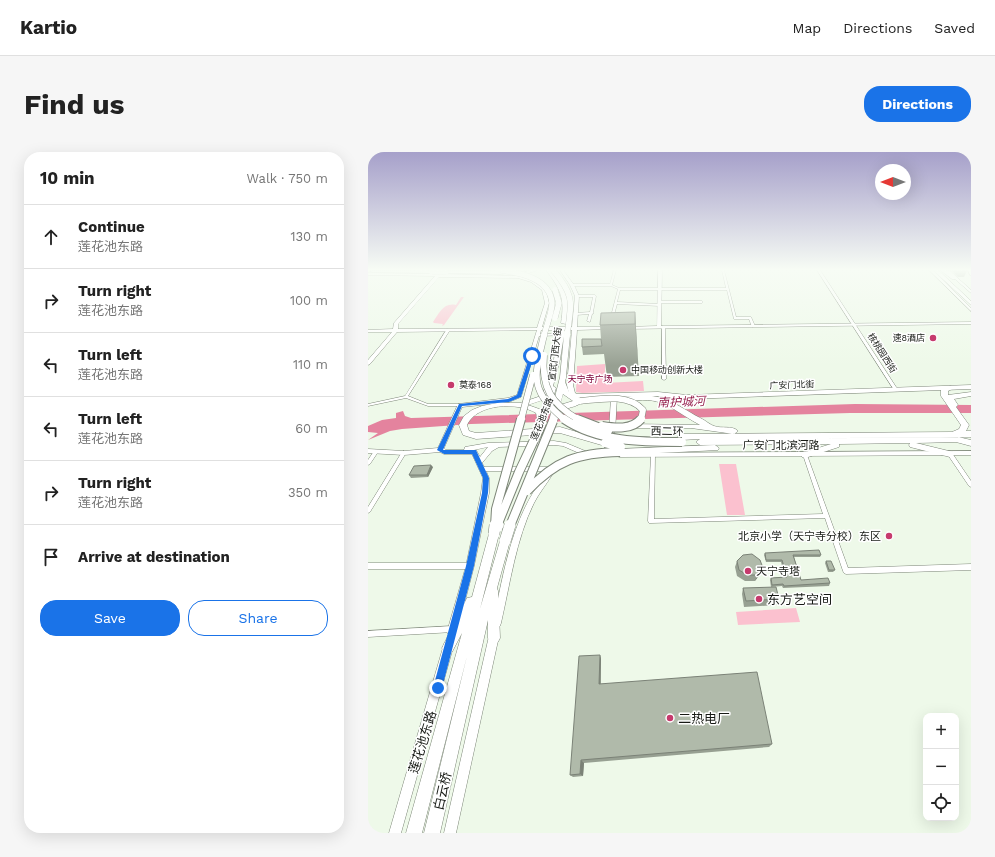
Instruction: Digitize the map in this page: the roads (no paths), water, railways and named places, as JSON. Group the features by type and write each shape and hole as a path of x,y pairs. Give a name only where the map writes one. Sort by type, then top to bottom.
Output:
{"highway":[{"name":"西二环","path":"552,302 536,368 536,384 542,397 556,414 570,423 600,435 621,440 682,440 971,434"},
{"name":"西二环","path":"559,302 544,357 543,377 550,396 557,404 566,412 603,430 682,440"},
{"name":"宣武门西大街","path":"563,302 561,312 564,323"},
{"name":"宣武门西大街","path":"553,421 563,377 571,302"},
{"name":"莲花池东路","path":"436,751 493,538 519,472 542,427 551,397 564,323"},
{"path":"557,359 549,390 544,398 529,404 490,406 479,409 465,419 463,425 466,433 476,436 542,427 676,425 781,439"},
{"path":"493,538 496,508 536,368"},
{"path":"563,377 563,390 569,398 580,401 623,400 634,397 662,398 703,424 714,429"},
{"path":"951,388 944,390 948,398 962,418 971,426"},
{"path":"948,398 953,395 971,393"},
{"path":"587,423 621,428 637,424 642,417 641,407 623,400"},
{"path":"553,421 562,407 580,401"},
{"path":"529,404 540,412 542,417 542,427"},
{"path":"937,434 962,431 965,426 962,418"},
{"name":"莲花池东路","path":"452,749 482,620 505,541 553,421"},
{"path":"542,427 566,431 621,449 651,453 781,439"},
{"name":"西二环","path":"781,439 845,442 958,440 971,442"},
{"path":"805,455 845,442"},
{"path":"902,442 950,454"},
{"path":"521,498 541,475 564,460 580,454 621,449"},
{"path":"493,582 494,638"},
{"path":"448,648 480,584"},
{"name":"白云桥","path":"432,833 452,749"},
{"name":"白云桥","path":"414,833 436,751"}],"street":[{"path":"368,363 394,331 396,324 415,302"},
{"name":"宣武门西大街","path":"460,407 509,400 519,396 540,329 547,302"},
{"name":"宣武门西大街","path":"570,385 577,302"},
{"path":"589,321 594,302"},
{"path":"609,328 616,303 660,304 702,302"},
{"path":"730,302 735,318 750,318 753,326"},
{"name":"核桃园西街","path":"839,302 896,390"},
{"path":"963,302 971,310"},
{"path":"660,304 664,379"},
{"path":"576,314 592,313"},
{"path":"623,328 971,323"},
{"path":"538,334 616,328"},
{"path":"368,331 540,329 574,331"},
{"path":"406,397 448,330"},
{"name":"广安门北街","path":"570,385 572,394 576,396 658,394 687,396 971,388"},
{"path":"611,454 614,426 614,396"},
{"path":"368,405 406,397 428,406 460,407 440,450"},
{"name":"莲花池东路","path":"440,450 498,445 564,444 592,457"},
{"path":"481,466 490,449 498,445"},
{"path":"572,462 576,452 573,449"},
{"path":"368,451 404,453 440,450 444,452 474,452 481,466"},
{"path":"368,464 376,452"},
{"path":"368,511 404,453"},
{"path":"651,453 651,521 826,516"},
{"name":"广安门北滨河路","path":"557,468 572,462 611,454 651,453 805,455 971,453"},
{"path":"950,454 971,485"},
{"path":"805,455 846,571 971,567"},
{"path":"481,466 557,468"},
{"name":"莲花池东路","path":"394,833 448,648 470,566 485,493 486,478 481,466"},
{"path":"450,833 515,548 530,501 544,480 557,468"},
{"path":"368,566 470,566"},
{"path":"368,634 453,629"}],"place":[{"name":"速8酒店","path":"933,338"},
{"name":"中国移动创新大楼","path":"623,370"},
{"name":"莫泰168","path":"451,385"},
{"name":"北京小学（天宁寺分校）东区","path":"889,536"},
{"name":"天宁寺塔","path":"748,571"},
{"name":"东方艺空间","path":"759,599"},
{"name":"二热电厂","path":"670,718"}],"park label":[{"name":"天宁寺广场","path":"590,379"}],"water label":[{"name":"南护城河","path":"681,402"}]}
